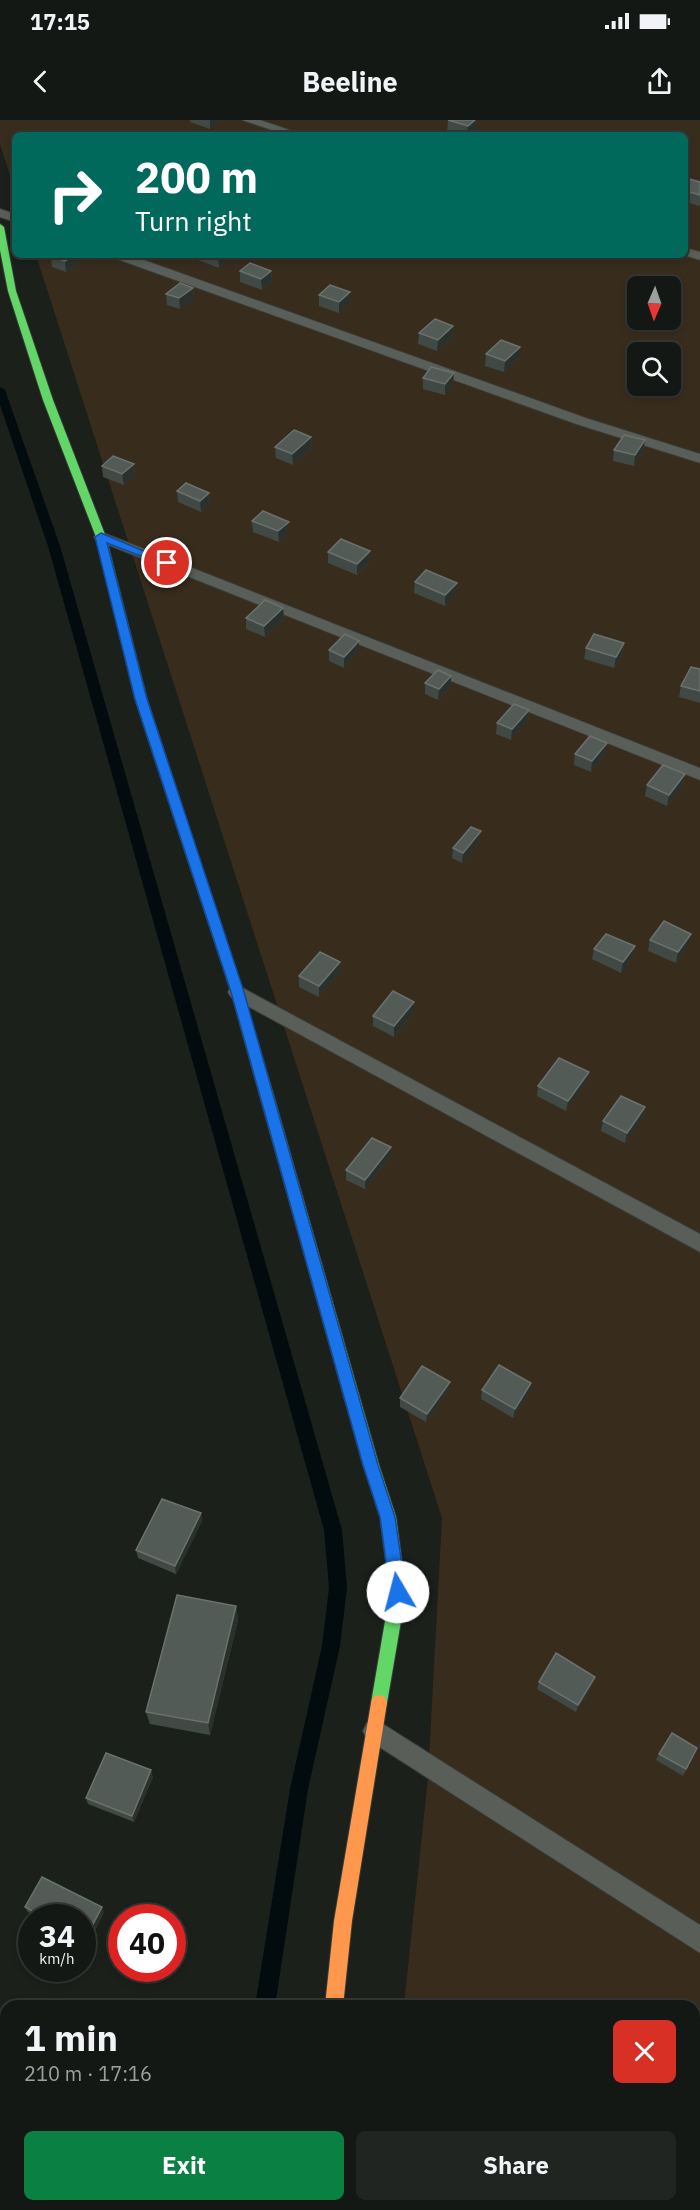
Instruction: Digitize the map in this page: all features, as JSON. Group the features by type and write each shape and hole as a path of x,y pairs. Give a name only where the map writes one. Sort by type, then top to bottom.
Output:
{"street":[{"path":"0,227 12,291 48,400 101,537 141,699 237,992 371,1465 388,1517 398,1592 343,1921 335,2000"}],"lane":[{"path":"248,120 288,132"},
{"path":"126,258 581,421 700,459"},
{"path":"101,537 700,774"},
{"path":"237,992 700,1244"},
{"path":"375,1731 700,1940"}],"shaded area":[{"path":"0,120 700,120 700,2000 405,2000 428,1778 442,1518 37,258 688,258 688,132 12,132 12,182 0,144"}],"building":[{"path":"448,120 475,120 468,126"},
{"path":"688,179 700,182 700,195 688,192"},
{"path":"250,263 271,271 261,279 240,271"},
{"path":"180,283 193,288 179,298 166,294"},
{"path":"330,285 350,292 339,302 319,295"},
{"path":"435,319 453,326 438,340 419,333"},
{"path":"501,340 520,347 505,361 486,354"},
{"path":"431,367 454,373 445,384 423,378"},
{"path":"294,430 311,437 292,454 275,447"},
{"path":"624,435 645,440 635,455 614,450"},
{"path":"113,456 134,464 122,474 102,466"},
{"path":"186,483 209,493 200,501 177,491"},
{"path":"263,511 289,522 278,531 252,521"},
{"path":"341,539 370,551 357,564 328,552"},
{"path":"426,570 457,583 445,595 415,582"},
{"path":"265,600 283,608 264,626 246,618"},
{"path":"345,634 359,641 344,657 329,650"},
{"path":"594,634 624,643 616,657 586,648"},
{"path":"691,667 700,669 700,691 681,686"},
{"path":"438,670 451,676 439,689 425,683"},
{"path":"514,704 529,710 512,729 497,723"},
{"path":"590,736 607,743 592,761 575,754"},
{"path":"663,765 685,774 669,795 647,785"},
{"path":"471,827 481,831 463,853 453,848"},
{"path":"664,921 691,934 678,952 650,940"},
{"path":"606,934 635,946 623,962 594,949"},
{"path":"320,952 340,962 319,986 299,976"},
{"path":"393,991 414,1002 394,1026 373,1016"},
{"path":"559,1058 589,1072 568,1101 538,1086"},
{"path":"621,1096 645,1107 627,1133 603,1121"},
{"path":"372,1138 391,1147 365,1180 346,1170"},
{"path":"499,1365 531,1383 515,1409 482,1390"},
{"path":"422,1366 450,1382 427,1414 400,1398"},
{"path":"162,1499 201,1513 175,1566 136,1550"},
{"path":"177,1595 236,1606 208,1723 146,1712"},
{"path":"556,1653 595,1677 578,1705 539,1682"},
{"path":"672,1733 697,1748 686,1769 659,1754"},
{"path":"106,1753 151,1770 132,1816 86,1798"},
{"path":"42,1877 96,1904 27,1904"},
{"path":"96,1904 102,1907 96,1918"}],"waterway":[{"path":"0,390 54,546 333,1530 338,1588 331,1646 299,1789 266,2000"}],"traffic: fast":[{"path":"0,227 12,291 48,400 101,537 141,699 194,861"},
{"path":"266,1093 371,1465 388,1517 398,1592 379,1703"}],"traffic: slow":[{"path":"194,861 237,992 266,1093"},
{"path":"335,2000 343,1921 379,1703"}],"route":[{"path":"167,563 101,537 141,699 237,992 286,1158 371,1465 388,1517 398,1592"}]}
